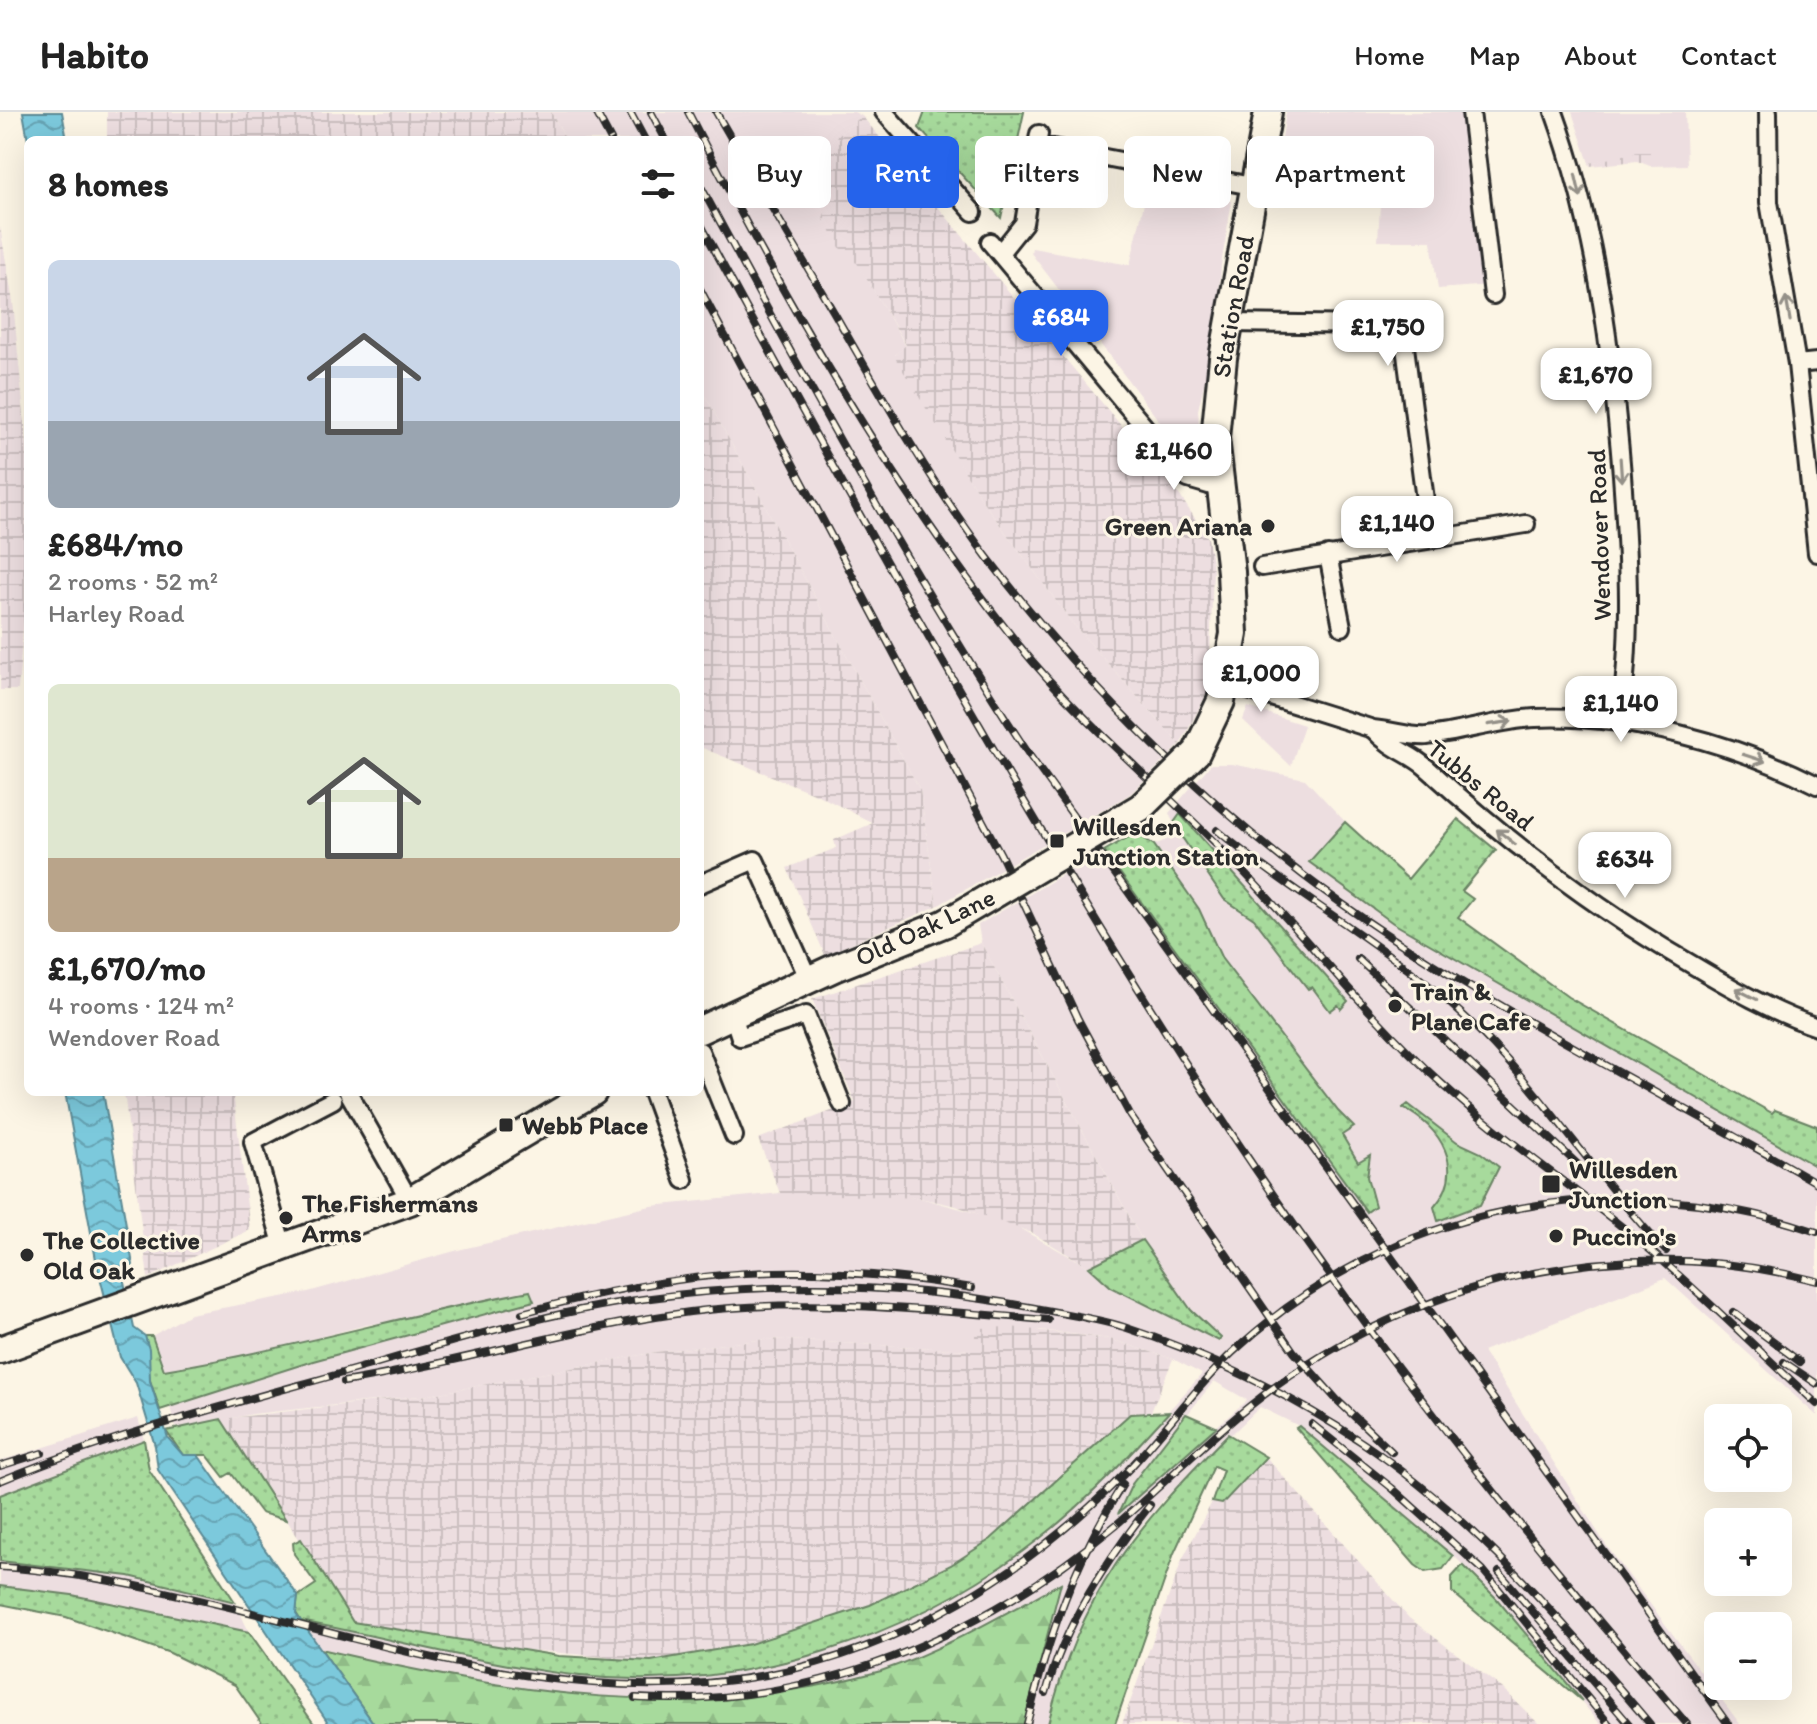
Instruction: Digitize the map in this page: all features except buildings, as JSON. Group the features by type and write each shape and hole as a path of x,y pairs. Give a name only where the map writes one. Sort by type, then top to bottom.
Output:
{"main road":[{"name":"Station Road","path":"1264,136 1268,112"},
{"name":"Station Road","path":"1141,807 1196,753 1216,715 1226,683 1234,634 1231,572 1215,438 1218,393 1253,208"},
{"name":"Old Oak Lane","path":"704,1028 946,923 1141,807"},
{"path":"0,1350 97,1312 410,1201 586,1096"}],"street":[{"path":"884,112 973,212"},
{"path":"1471,112 1493,295"},
{"name":"Wendover Road","path":"1554,112 1574,168 1597,266 1618,427 1626,533 1627,625 1619,723"},
{"path":"1768,112 1769,202 1797,364 1817,553"},
{"path":"1219,488 1188,479 995,248 1024,223 1038,140 1247,185"},
{"path":"1232,323 1378,325 1397,330 1405,347 1430,538"},
{"path":"1797,364 1817,362"},
{"path":"1262,567 1526,524"},
{"path":"1328,555 1342,627"},
{"name":"Tubbs Road","path":"1226,683 1373,729 1389,747 1421,764 1519,847 1600,908 1706,973 1817,1027"},
{"path":"1373,729 1398,730 1423,737 1535,718 1619,723 1715,746 1766,762 1817,785"},
{"path":"704,882 755,860 809,980"},
{"path":"733,1015 740,1037 806,1015 842,1104"},
{"path":"704,1061 734,1136"},
{"path":"283,1247 253,1142 340,1096 410,1201"},
{"path":"653,1096 684,1180"}],"shaded area":[{"path":"107,112 551,112 564,136 107,136"},
{"path":"551,112 854,112 862,116 831,141 831,136 728,136 728,208 831,208 831,196 857,262 906,346 895,355 984,503 1073,624 1180,745 1130,794 1084,821 1104,850 1131,834 1148,838 1154,845 1179,835 1169,813 1211,764 1232,764 1305,779 1367,845 1408,879 1480,936 1568,997 1772,1113 1775,1110 1817,1126 1817,1416 1665,1278 1483,1351 1606,1545 1704,1676 1704,1700 1722,1700 1740,1724 1600,1724 1496,1598 1452,1554 1299,1426 1260,1407 1164,1499 1131,1539 1075,1636 1048,1724 1024,1724 1061,1584 952,1642 882,1671 816,1690 713,1706 580,1702 452,1680 321,1649 301,1621 480,1660 582,1676 667,1678 754,1670 884,1631 933,1607 1038,1540 1102,1484 1202,1374 1173,1359 1110,1339 1040,1330 971,1350 767,1339 656,1352 429,1395 253,1414 176,1429 170,1407 313,1361 534,1301 366,1325 243,1357 164,1371 152,1336 190,1314 308,1292 462,1249 651,1206 780,1193 858,1193 920,1198 1006,1221 1089,1267 1111,1287 1221,1339 1191,1310 1140,1236 981,943 978,925 1087,860 1067,831 937,906 920,790 704,393 704,136 564,136","holes":["1214,1381 1247,1400 1119,1512 1132,1484"]},
{"path":"1286,112 1467,112 1490,285 1438,289 1431,241 1378,241 1380,208 1434,208 1434,136 1282,136"},
{"path":"1572,112 1685,112 1687,165 1650,166 1649,152 1589,163"},
{"path":"862,116 879,136 847,136 847,208 939,208 1180,496 1208,538 1213,569 1209,689 1180,745 1073,624 984,503 894,356 906,345 857,263 846,258 823,218 827,208 831,208 831,141"},
{"path":"1650,152 1650,166 1637,161 1590,166 1589,163"},
{"path":"1143,208 1231,208 1221,265 1217,329 1198,410 1202,465 1195,468 1031,253 1032,248 1130,265"},
{"path":"0,227 13,302 24,415 24,617 18,690 0,690"},
{"path":"704,393 920,790 937,906 825,955 787,868 836,848 834,840 873,823 818,795 704,749"},
{"path":"1248,707 1304,725 1291,766 1243,720"},
{"path":"981,943 1142,1240 1089,1267 1032,1233 956,1206 920,1198 780,1193 758,1139 855,1102 812,999"},
{"path":"125,1096 233,1096 250,1230 148,1278"},
{"path":"1011,1327 1110,1339 1173,1359 1151,1412 1130,1414 991,1539 951,1565 870,1605 750,1644 651,1661 505,1648 353,1622 221,1419 429,1395 656,1352 767,1339 971,1350 978,1328"},
{"path":"138,1418 144,1440 0,1495 0,1461"},
{"path":"1266,1457 1409,1618 1502,1688 1539,1724 1122,1724 1182,1560 1212,1502 1223,1504"},
{"path":"0,1561 129,1576 235,1602 249,1632 72,1595 0,1586"}],"green space":[{"path":"925,112 1024,112 1019,136 975,136 975,189 959,172 959,136 926,136 919,128"},
{"path":"992,208 1003,208 1001,218"},
{"path":"1180,814 1348,1001 1341,1009 1338,1005 1330,1011 1312,987 1308,989 1254,919 1224,899 1173,824"},
{"path":"1458,819 1496,850 1462,891 1473,899 1458,917 1568,997 1772,1113 1775,1110 1817,1126 1817,1167 1393,923 1309,862 1345,822 1408,879"},
{"path":"1136,833 1154,845 1199,909 1222,959 1338,1111 1354,1127 1342,1135 1358,1162 1370,1155 1367,1177 1375,1206 1367,1212 1104,851"},
{"path":"1408,1104 1457,1142 1481,1153 1499,1167 1480,1205 1438,1221 1434,1207 1444,1193 1449,1164 1445,1150 1429,1126 1403,1108"},
{"path":"1142,1240 1191,1310 1221,1338 1219,1341 1111,1287 1089,1267"},
{"path":"530,1291 534,1301 313,1361 160,1410 150,1380 145,1336 152,1336 164,1370"},
{"path":"1169,1412 1074,1510 989,1575 936,1605 880,1631 823,1652 763,1667 703,1676 642,1679 580,1676 475,1659 301,1621 296,1613 298,1596 316,1584 294,1554 293,1543 301,1539 353,1622 559,1656 651,1661 750,1644 870,1605 951,1565 991,1539 1130,1414"},
{"path":"1186,1414 1216,1427 1118,1514 1132,1484"},
{"path":"221,1419 286,1520 261,1513 231,1473 224,1477 207,1455 183,1455 166,1431"},
{"path":"1299,1426 1453,1556 1443,1569 1425,1572 1415,1565 1296,1428"},
{"path":"1228,1434 1266,1457 1222,1504 1212,1502 1223,1470 1214,1466 1174,1553 1115,1724 1048,1724 1076,1637 1116,1565 1166,1500"},
{"path":"144,1440 149,1470 235,1602 129,1576 0,1561 0,1495"},
{"path":"1463,1565 1496,1598 1582,1701 1452,1592 1452,1577"},
{"path":"1061,1583 1024,1724 374,1724 321,1649 392,1665 531,1689 670,1699 740,1696 810,1687 881,1671 951,1642"},
{"path":"0,1586 72,1595 249,1632 314,1724 262,1724 235,1685 170,1653 66,1617 0,1604"}],"water":[{"path":"23,112 62,112 66,136 27,136"},
{"path":"66,1096 104,1096 133,1265 123,1277 134,1328 145,1336 149,1349 150,1381 168,1438 183,1455 198,1455 298,1596 296,1614 374,1724 329,1724 158,1470 155,1446 136,1383 120,1357 97,1265"}],"railway":[{"path":"596,112 609,136"},
{"path":"630,112 643,136"},
{"path":"651,112 664,136"},
{"path":"688,112 701,136"},
{"path":"716,112 889,408 966,528 1058,644 1134,726 1259,840 1363,918 1489,999 1817,1183"},
{"path":"704,142 799,318 882,454 971,583 1044,674 1244,872 1364,1005 1440,1082 1486,1122 1655,1254 1817,1404"},
{"path":"704,192 900,546 1030,756 1728,1724"},
{"path":"704,230 873,538 992,746 1179,1053 1296,1228 1421,1398 1552,1563 1687,1724"},
{"path":"704,297 1001,855 1078,1019 1130,1115 1294,1352 1337,1400 1392,1452"},
{"path":"1217,830 1405,967 1464,1016 1518,1072 1666,1251"},
{"path":"1358,959 1589,1175"},
{"path":"0,1567 96,1579 192,1598 477,1667 572,1681 668,1685 766,1675 817,1663 915,1626 1005,1573 1048,1543 1088,1509 1140,1457 1218,1367 1294,1302 1362,1261 1433,1231 1508,1210 1584,1200 1662,1200 1740,1211 1817,1232"},
{"path":"635,1698 701,1698 767,1691 830,1677 892,1657 953,1631 1010,1600 1065,1564 1117,1524 1276,1386 1337,1347 1401,1315 1467,1290 1535,1273 1604,1263 1675,1261 1746,1267 1817,1281"},
{"path":"522,1313 637,1286 746,1273 855,1273 972,1288"},
{"path":"0,1481 90,1447 182,1418 469,1337 608,1305 692,1293 790,1287 889,1289 986,1300 1102,1321 1155,1338 1248,1377 1335,1425 1404,1473 1481,1538 1551,1610 1650,1724"},
{"path":"344,1382 603,1327 734,1308 824,1305 1048,1320"},
{"path":"1733,1312 1800,1362"},
{"path":"1784,1362 1817,1384"},
{"path":"1312,1424 1392,1488 1483,1570 1609,1724"},
{"path":"0,1466 42,1453"},
{"path":"1027,1724 1065,1600 1091,1541 1123,1484"},
{"path":"1046,1693 1064,1642 1089,1594 1150,1505"},
{"path":"1499,1572 1629,1724"}],"place":[{"name":"Green Ariana","path":"1268,526"},
{"name":"Willesden Junction Station","path":"1057,841"},
{"name":"Train & Plane Cafe","path":"1395,1006"},
{"name":"Webb Place","path":"506,1125"},
{"name":"Willesden Junction","path":"1551,1184"},
{"name":"The Fishermans Arms","path":"286,1218"},
{"name":"Puccino's","path":"1556,1236"},
{"name":"The Collective Old Oak","path":"27,1255"}]}
